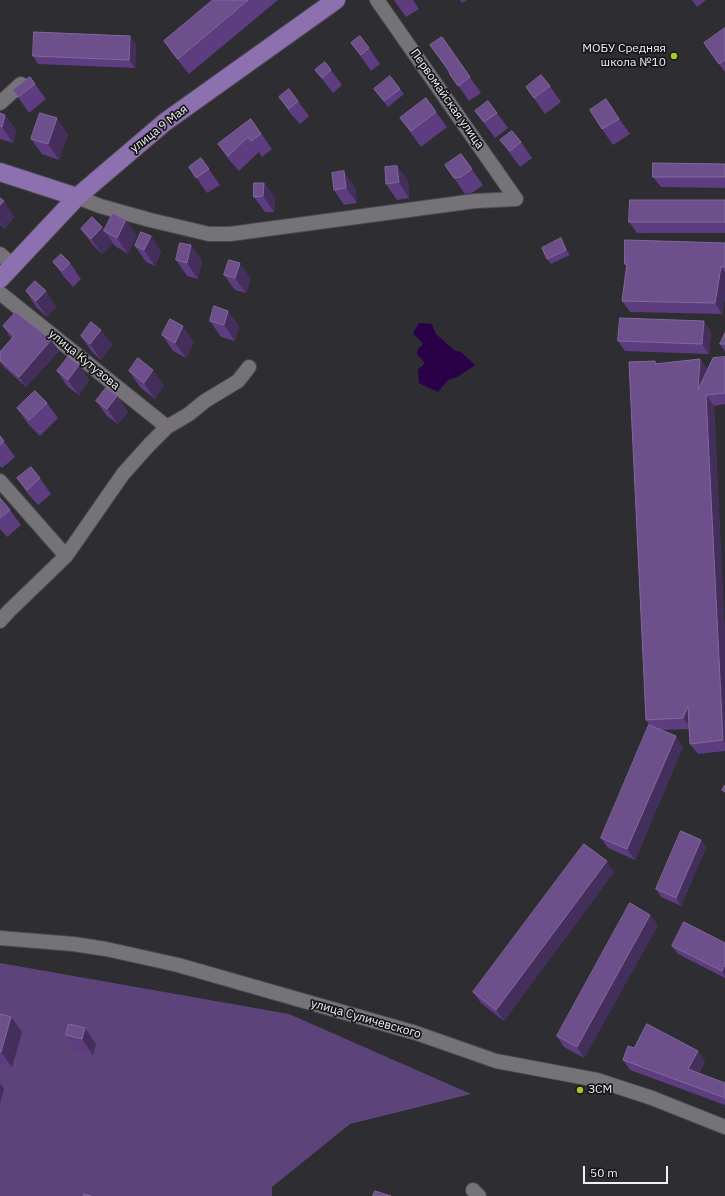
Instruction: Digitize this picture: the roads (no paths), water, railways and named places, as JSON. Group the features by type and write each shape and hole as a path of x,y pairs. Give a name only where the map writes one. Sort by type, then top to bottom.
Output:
{"main road":[{"name":"улица 9 Мая","path":"0,279 6,260 77,196 165,122 336,0"},
{"path":"0,172 77,196"}],"street":[{"name":"Первомайская улица","path":"77,196 100,206 209,234 223,234 475,201 516,198 377,0"},
{"path":"0,103 21,84"},
{"name":"улица Кутузова","path":"0,293 167,427"},
{"path":"0,621 66,556 123,474 167,427 190,414 205,401 238,381 249,367"},
{"path":"0,481 66,556"},
{"name":"улица Суличевского","path":"0,938 73,944 106,949 178,965 416,1033 496,1061 597,1080 652,1098 725,1127"}],"place":[{"name":"МОБУ Средняя школа №10","path":"674,56"},
{"name":"ЗСМ","path":"580,1090"}]}
